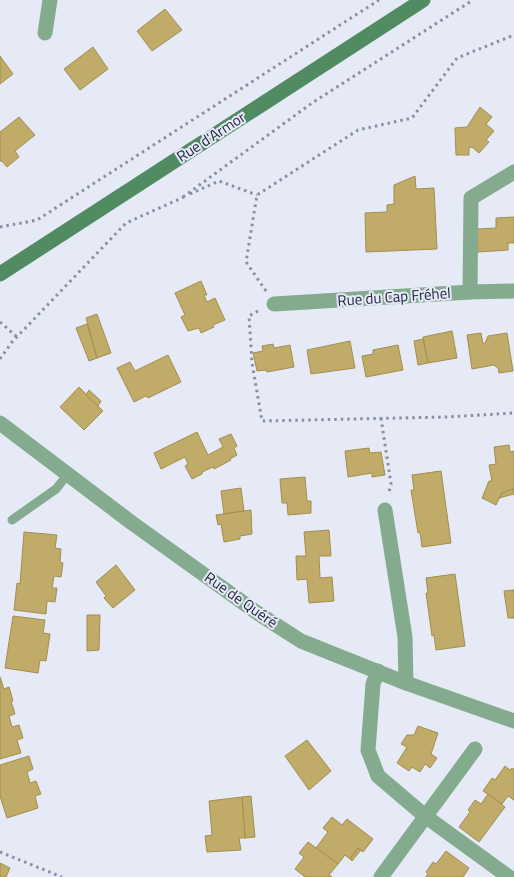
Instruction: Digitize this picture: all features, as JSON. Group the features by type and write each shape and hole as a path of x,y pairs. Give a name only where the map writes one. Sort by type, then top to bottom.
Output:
{"main road":[{"name":"Rue d'Armor","path":"0,274 423,0"}],"street":[{"path":"45,33 50,0"},
{"path":"470,292 471,198 514,172"},
{"name":"Rue du Cap Fréhel","path":"274,304 514,291"},
{"name":"Rue de Quéré","path":"0,423 132,523 256,612 301,640 406,683 514,721"},
{"path":"385,510 405,637 406,683"},
{"path":"378,671 373,684 368,750 378,776 425,816 509,877"},
{"path":"381,877 475,749"}],"lane":[{"path":"12,520 56,490 68,474"}],"path":[{"path":"0,227 37,220 379,0"},
{"path":"183,197 312,103 473,0"},
{"path":"514,35 457,58 412,118 358,130 257,195 246,262 274,304 249,316 252,363 262,421 446,417 514,413"},
{"path":"0,359 17,337 126,223 219,180 257,195"},
{"path":"0,322 17,337"},
{"path":"381,418 391,484 385,510"},
{"path":"0,852 62,877"}],"building":[{"path":"165,9 182,30 152,51 137,31"},
{"path":"93,47 108,69 80,90 64,69"},
{"path":"0,56 13,74 0,84"},
{"path":"480,107 492,117 486,124 494,131 486,140 489,142 479,153 472,147 469,148 469,155 456,155 455,128 467,127"},
{"path":"19,117 35,135 15,151 19,157 7,167 0,161 0,132"},
{"path":"415,176 416,189 434,188 437,249 366,252 365,213 387,212 387,205 394,204 394,185"},
{"path":"514,217 514,243 508,243 508,250 478,252 477,229 496,228 496,218"},
{"path":"201,281 207,295 204,295 207,302 215,298 225,320 201,333 199,328 188,331 181,317 185,315 175,293"},
{"path":"97,314 111,353 97,358 86,318"},
{"path":"87,324 97,358 89,361 76,328"},
{"path":"452,331 457,358 428,363 423,337"},
{"path":"481,333 483,344 488,336 507,333 513,371 499,373 498,368 494,365 472,369 467,335"},
{"path":"423,339 428,363 418,365 414,341"},
{"path":"350,341 355,368 311,374 307,350"},
{"path":"273,344 274,348 290,345 294,367 267,372 266,370 257,371 253,353 263,351 262,346"},
{"path":"398,345 403,370 366,377 362,356 373,354 373,350"},
{"path":"168,355 181,382 148,398 146,396 134,402 117,368 130,362 135,371"},
{"path":"79,387 103,411 84,430 60,407"},
{"path":"89,390 101,401 98,406 86,395"},
{"path":"197,432 208,455 223,447 219,439 231,434 237,446 234,448 237,455 231,460 214,469 213,467 202,472 202,474 192,479 185,466 188,464 185,457 161,469 154,453"},
{"path":"509,445 510,452 514,451 514,490 502,493 496,505 482,498 489,481 492,481 489,465 496,464 494,447"},
{"path":"369,448 370,453 381,452 385,475 372,477 372,473 348,477 345,451"},
{"path":"441,471 451,543 422,547 411,490 414,490 412,475"},
{"path":"305,477 307,501 311,501 311,513 288,515 287,503 282,503 280,479"},
{"path":"241,488 244,511 224,514 221,491"},
{"path":"513,489 514,494 499,498 502,493"},
{"path":"251,510 252,534 240,536 240,539 224,542 221,524 218,525 216,515"},
{"path":"329,530 331,556 319,556 320,578 332,577 334,601 309,603 307,579 297,580 296,556 306,556 304,532"},
{"path":"24,532 57,535 55,548 61,549 60,562 63,563 61,577 54,576 52,588 57,588 55,602 47,601 46,614 14,610 17,583 20,584"},
{"path":"116,565 135,590 113,608 104,598 106,596 96,582"},
{"path":"455,574 465,646 436,650 434,635 432,636 426,593 428,593 426,578"},
{"path":"514,590 514,618 508,618 504,591"},
{"path":"87,615 100,615 99,650 87,651"},
{"path":"13,616 45,620 43,633 50,634 46,661 40,660 38,673 5,668"},
{"path":"0,677 4,689 9,687 13,701 11,701 15,714 9,716 12,727 19,725 23,738 17,740 21,753 0,759"},
{"path":"418,726 438,733 431,754 437,758 430,768 425,764 420,772 412,767 409,771 397,763 407,747 401,744 407,735 414,735"},
{"path":"307,740 331,771 309,790 285,756"},
{"path":"29,756 33,769 27,772 30,783 36,781 41,794 35,796 38,808 7,818 0,796 0,765"},
{"path":"505,766 510,770 514,769 514,800 508,796 502,804 483,791 492,778 495,780"},
{"path":"488,794 505,807 479,842 459,827 470,812 468,810 475,800 481,804"},
{"path":"251,796 255,837 245,838 242,797"},
{"path":"242,797 245,838 239,838 241,850 207,852 205,836 212,835 209,801"},
{"path":"332,817 342,825 347,819 373,839 363,852 358,848 350,859 345,855 338,864 316,848 328,832 323,828"},
{"path":"308,842 338,864 329,875 332,877 305,877 295,869 304,857 299,853"},
{"path":"358,848 361,850 352,861 350,859"},
{"path":"446,851 469,868 463,877 426,877 428,874 426,872 433,862 436,864"},
{"path":"0,863 10,868 6,877 0,877"}]}
